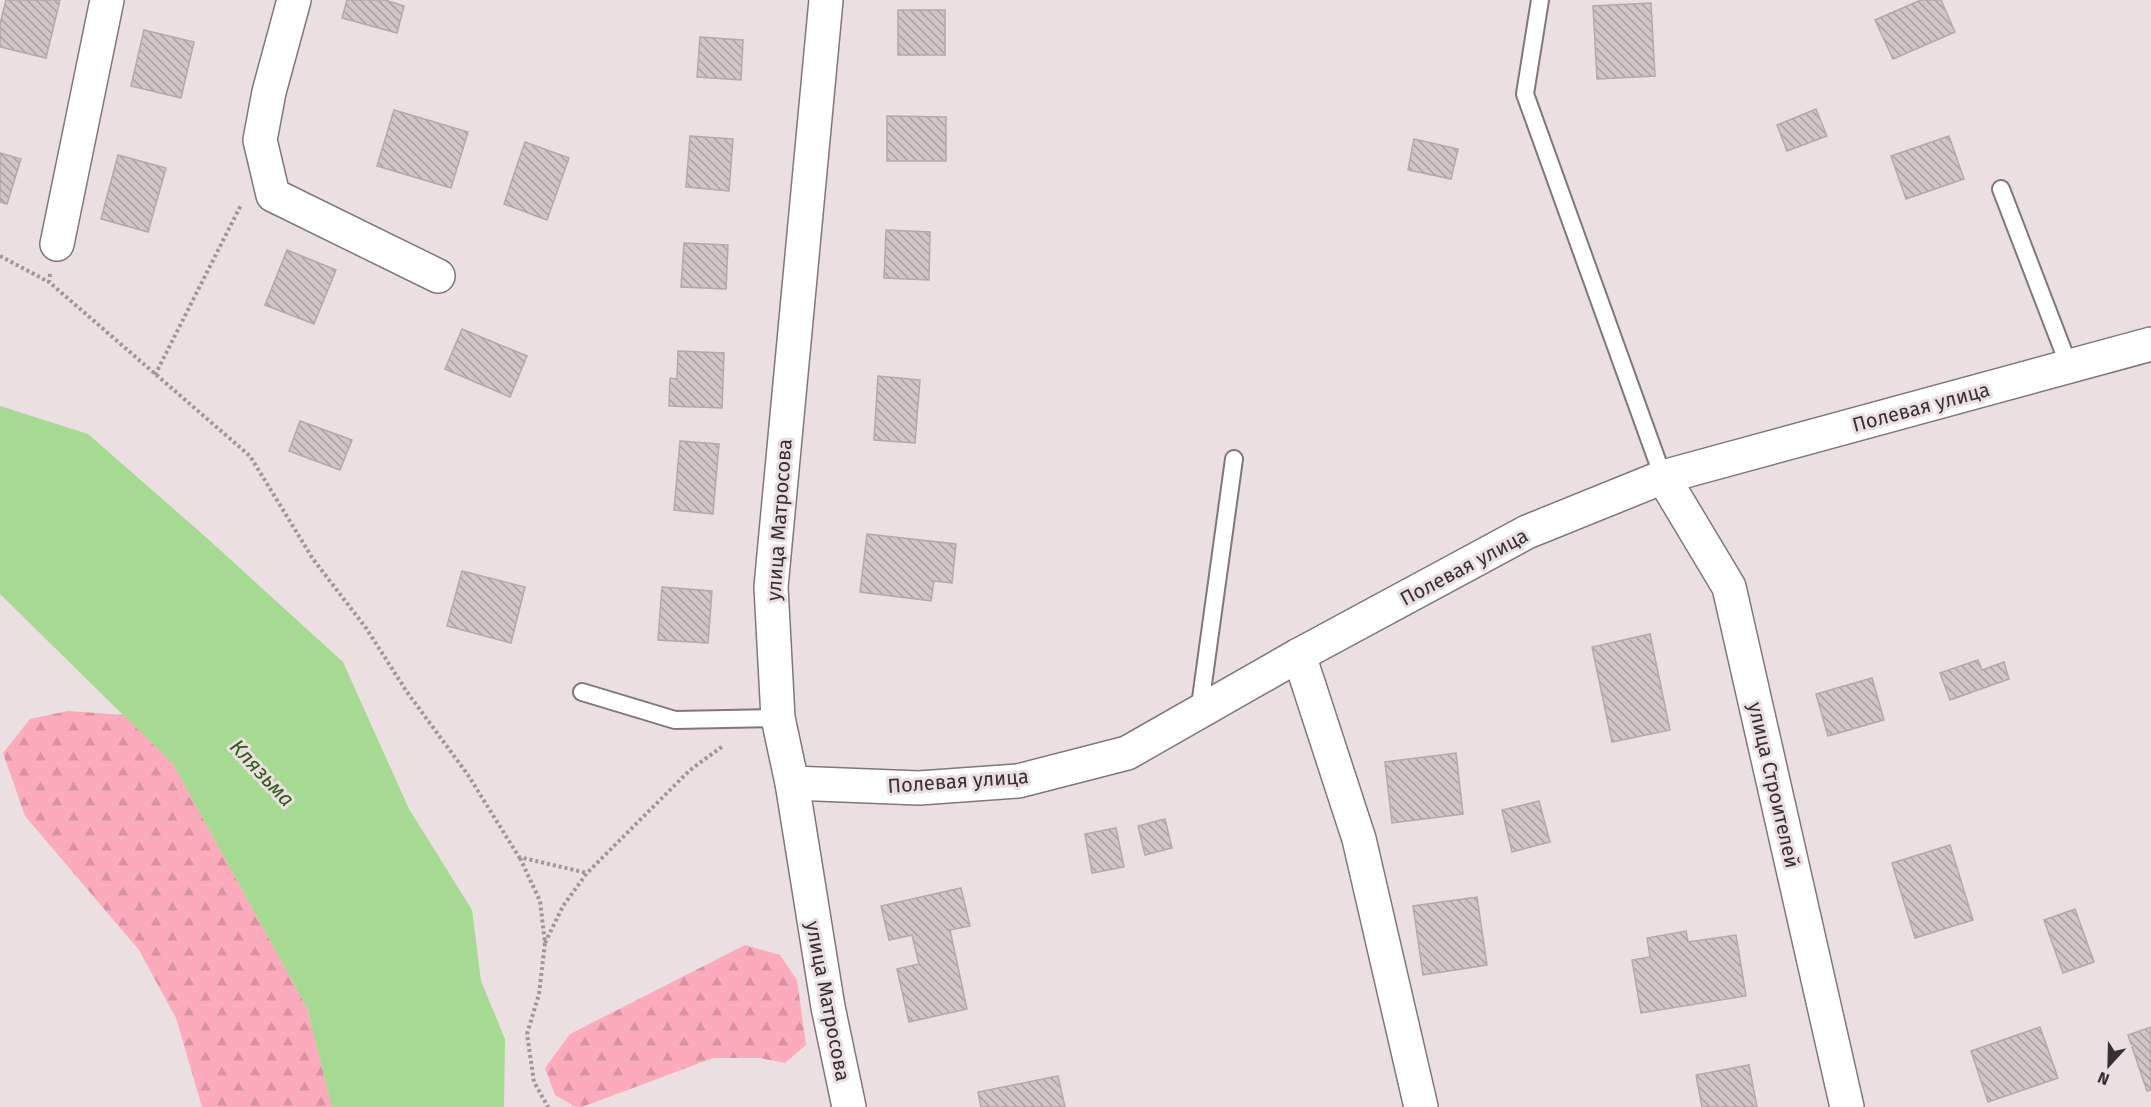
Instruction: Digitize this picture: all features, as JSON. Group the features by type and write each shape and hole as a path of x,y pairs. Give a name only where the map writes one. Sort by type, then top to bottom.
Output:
{"street":[{"path":"57,244 107,0"},
{"path":"294,0 268,92 260,140 273,195 438,276"},
{"name":"улица Матросова","path":"826,0 771,587 778,718 792,783 828,1008 849,1107"},
{"name":"Полевая улица","path":"792,783 919,788 1018,781 1127,753 1299,655 1527,532 1664,477 2151,344"},
{"name":"улица Строителей","path":"1664,477 1729,587 1847,1107"},
{"path":"1299,655 1359,839 1421,1107"}],"lane":[{"path":"1540,0 1525,94 1664,477"},
{"path":"2001,189 2069,366"},
{"path":"1199,714 1234,459"},
{"path":"582,692 675,720 778,718"}],"path":[{"path":"154,375 264,159"},
{"path":"49,282 57,244"},
{"path":"0,256 49,282 250,456 313,559 366,628 407,692 468,775 519,858 540,901 544,944 538,994 527,1034 534,1082 548,1107"},
{"path":"544,944 563,906 587,873 690,770 728,741"},
{"path":"519,858 587,873"}],"green space":[{"path":"68,711 124,715 173,764 307,1008 332,1107 202,1107 176,1018 139,950 25,816 3,753 30,719"},
{"path":"745,945 780,955 797,980 806,1045 785,1063 759,1058 713,1058 582,1107 576,1107 555,1095 545,1068 570,1034"}],"water":[{"name":"Клязьма","path":"0,406 88,434 343,662 409,809 472,910 481,981 505,1039 504,1107 332,1107 307,1008 173,764 0,594"}],"building":[{"path":"6,0 60,0 46,58 0,47 0,24"},
{"path":"347,0 385,0 404,6 397,33 342,18"},
{"path":"1921,0 1941,0 1955,32 1893,59 1875,20"},
{"path":"1651,3 1655,76 1597,79 1593,6"},
{"path":"898,10 945,10 945,55 898,55"},
{"path":"144,30 194,42 181,98 131,86"},
{"path":"700,37 743,40 741,80 697,77"},
{"path":"1816,109 1827,136 1787,151 1777,125"},
{"path":"394,110 468,132 451,188 377,166"},
{"path":"887,116 946,117 946,161 887,161"},
{"path":"690,136 733,139 729,191 686,187"},
{"path":"1949,136 1964,179 1906,199 1891,156"},
{"path":"1414,139 1458,149 1451,179 1408,170"},
{"path":"525,142 569,158 547,220 504,204"},
{"path":"0,153 21,159 7,204 0,202"},
{"path":"118,155 166,168 148,232 101,219"},
{"path":"886,230 930,232 929,280 884,278"},
{"path":"684,243 728,245 726,289 681,287"},
{"path":"287,250 336,270 314,324 265,305"},
{"path":"462,329 527,356 510,397 445,369"},
{"path":"678,351 724,353 722,408 669,406 670,378 677,379"},
{"path":"878,376 920,380 915,443 874,440"},
{"path":"300,421 352,440 340,470 289,451"},
{"path":"680,441 719,444 713,514 674,510"},
{"path":"867,534 956,544 952,583 934,581 931,601 860,592"},
{"path":"462,571 525,587 511,643 447,626"},
{"path":"662,587 712,591 708,643 658,640"},
{"path":"1650,634 1670,730 1612,742 1592,647"},
{"path":"1978,660 1982,670 2004,662 2009,679 1950,700 1940,673"},
{"path":"1872,678 1884,720 1828,736 1816,694"},
{"path":"1456,753 1463,814 1392,823 1385,762"},
{"path":"1539,801 1550,842 1512,852 1502,810"},
{"path":"1165,819 1172,848 1145,855 1138,826"},
{"path":"1116,828 1124,867 1092,873 1085,834"},
{"path":"1950,845 1973,920 1915,938 1892,863"},
{"path":"961,888 970,926 950,930 967,1009 909,1022 897,969 919,964 912,935 889,940 881,906"},
{"path":"1477,897 1487,965 1423,975 1413,906"},
{"path":"2075,909 2094,962 2063,973 2044,920"},
{"path":"1686,931 1688,942 1736,935 1746,996 1641,1013 1632,960 1650,957 1647,938"},
{"path":"2040,1027 2058,1078 1988,1102 1971,1051"},
{"path":"2151,1027 2151,1090 2147,1091 2128,1035"},
{"path":"1749,1065 1757,1107 1702,1107 1696,1075"},
{"path":"1058,1076 1065,1107 981,1107 978,1092"}]}
